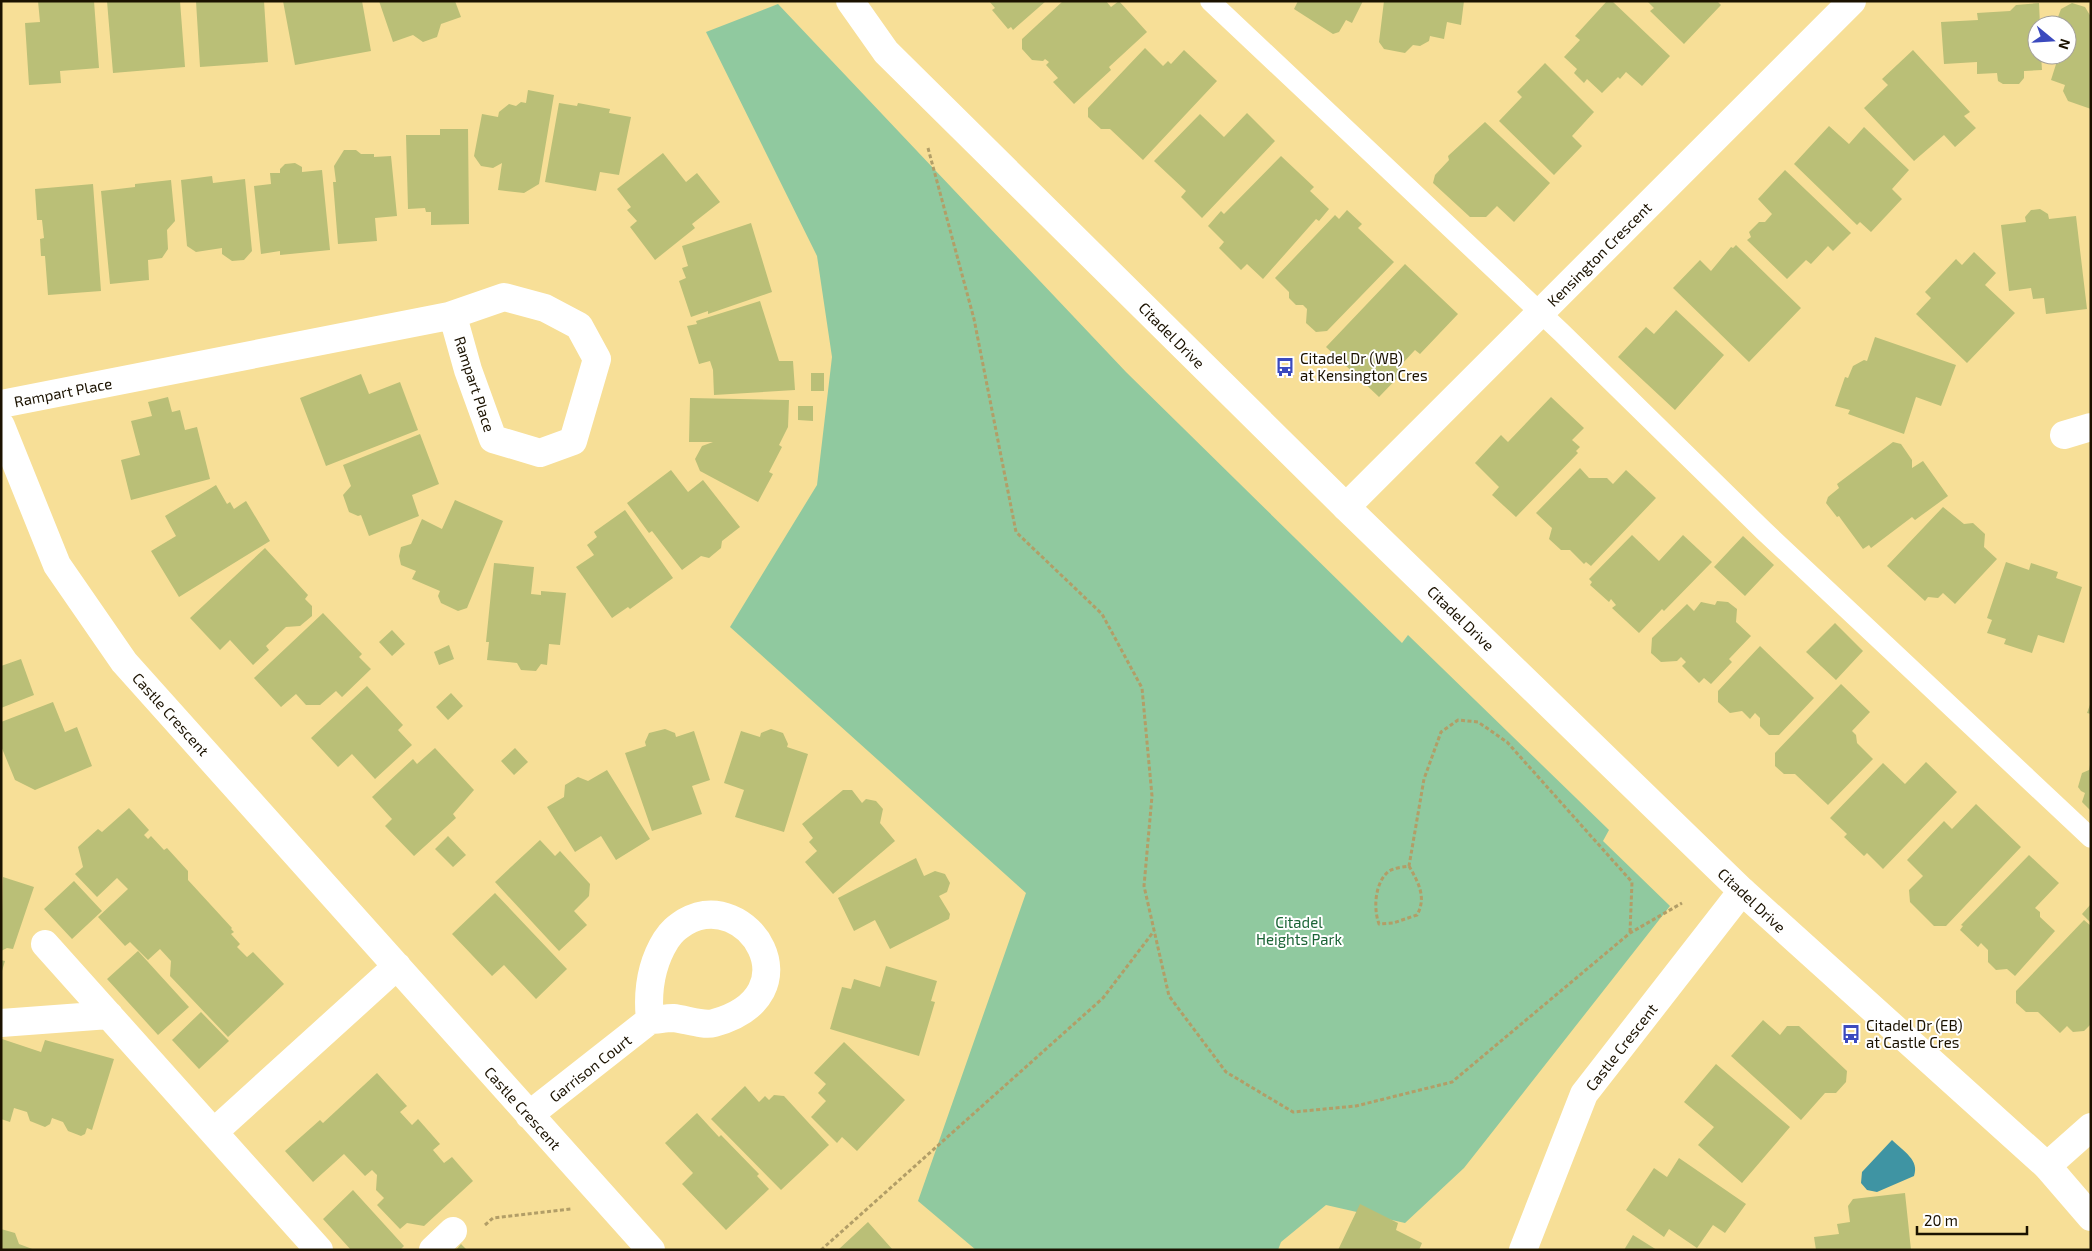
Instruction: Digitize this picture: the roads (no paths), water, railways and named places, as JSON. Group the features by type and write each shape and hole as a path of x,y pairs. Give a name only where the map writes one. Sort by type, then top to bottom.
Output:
{"street":[{"name":"Citadel Drive","path":"850,1 886,52 1346,507 1742,891 2047,1166 2091,1217"},
{"name":"Kensington Crescent","path":"1346,507 1852,1"},
{"name":"Rampart Place","path":"1,404 449,316 504,297 545,308 579,326 596,359 573,441 540,453 493,439 468,370 454,320 449,316"},
{"name":"Castle Crescent","path":"1,426 57,565 124,662 651,1250"},
{"path":"2064,435 2091,427"},
{"name":"Castle Crescent","path":"1522,1250 1584,1094 1742,891"},
{"path":"704,915 724,916 743,926 760,946 768,965 764,989 750,1007 713,1024 671,1018 650,1020 649,983 659,951 672,930 704,915"},
{"path":"45,944 319,1250"},
{"path":"214,1132 397,966"},
{"path":"1,1023 109,1015"},
{"name":"Garrison Court","path":"529,1115 650,1020"},
{"path":"2047,1166 2091,1127"},
{"path":"433,1250 453,1231"}],"lane":[{"path":"1210,1 1562,333 1764,531 2091,838"}],"water":[{"path":"1892,1140 1913,1160 1915,1165 1914,1176 1877,1192 1867,1190 1861,1183 1862,1172"}],"place":[{"name":"Citadel Dr (WB) at Kensington Cres","path":"1285,367"},
{"name":"Citadel Dr (EB) at Castle Cres","path":"1851,1034"}],"park label":[{"name":"Citadel Heights Park","path":"1299,930"}]}
